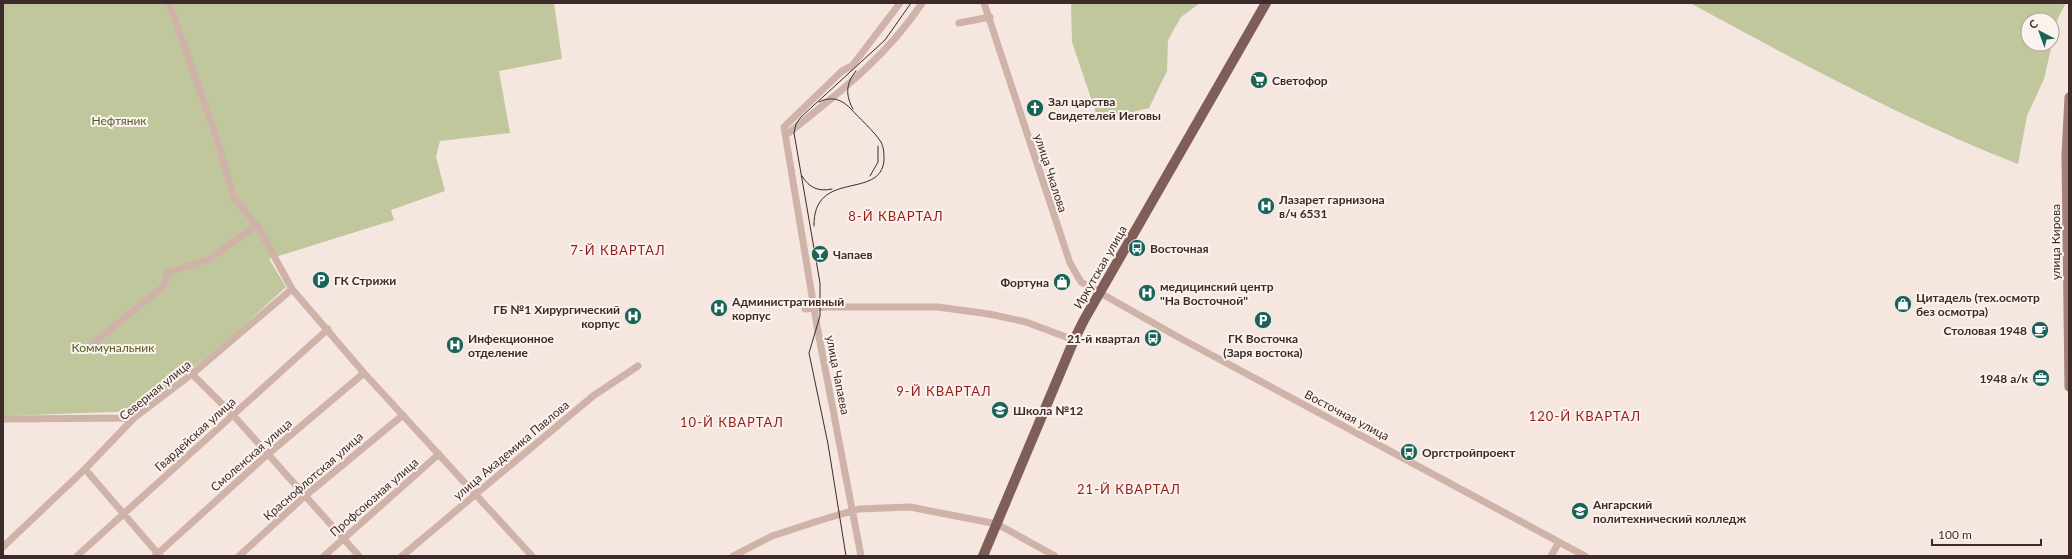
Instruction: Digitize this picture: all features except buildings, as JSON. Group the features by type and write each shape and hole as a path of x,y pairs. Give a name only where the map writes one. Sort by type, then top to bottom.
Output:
{"main road":[{"name":"Иркутская улица","path":"983,556 1074,340 1266,3"}],"street":[{"path":"169,3 216,136 234,198 257,226 292,289 328,329 364,373 532,556"},
{"name":"улица Чапаева","path":"861,556 814,308 784,127 842,71 852,66 900,3"},
{"path":"786,135 851,84 900,34 922,3"},
{"name":"улица Чкалова","path":"984,3 990,16 1039,174 1070,263 1081,282 1100,292"},
{"path":"959,24 990,16"},
{"name":"улица Кирова","path":"2069,97 2066,155 2069,387"},
{"path":"90,348 101,337 164,286 167,273 210,259 257,226"},
{"name":"Северная улица","path":"3,547 85,469 134,418 192,374 292,289"},
{"name":"Восточная улица","path":"1100,292 1178,337 1585,556"},
{"path":"805,309 938,307 989,314 1026,322 1074,340"},
{"name":"Гвардейская улица","path":"77,556 328,329"},
{"name":"улица Академика Павлова","path":"402,556 593,396 638,366"},
{"name":"Смоленская улица","path":"158,555 268,454 364,373"},
{"path":"192,374 233,415 359,556"},
{"name":"Краснофлотская улица","path":"239,556 305,496 403,415"},
{"path":"3,419 134,418"},
{"name":"Профсоюзная улица","path":"324,556 439,454"},
{"path":"85,469 124,513 158,555"},
{"path":"733,556 772,536 852,512 910,507 996,524 1055,556"},
{"path":"1552,556 1559,542"}],"green space":[{"name":"Нефтяник","path":"3,3 554,3 562,59 499,71 510,133 440,141 436,157 445,191 391,210 394,220 269,259 286,287 228,340 139,411 3,416"},
{"path":"1071,3 1200,3 1181,17 1168,40 1167,71 1149,108 1108,118 1097,116 1072,42"},
{"path":"1690,3 2066,3 2060,14 2060,12 2020,12 2020,52 2050,52 2044,79 2027,116 2018,164 1976,147 1893,109 1811,68"}],"tram line":[{"path":"846,556 828,444 809,353 820,316 820,283 794,133 796,124 801,117 885,40 911,3"},
{"path":"853,109 850,104 848,89 850,80 856,71"},
{"path":"814,226 817,208 824,197 835,190 860,184 872,179 880,172 884,160 881,142 847,105 836,99 828,99 819,102"},
{"path":"870,176 878,162 878,146"},
{"path":"802,176 808,184 815,188 823,190 832,189"}],"place":[{"name":"Светофор","path":"1259,80"},
{"name":"Зал царства Свидетелей Иеговы","path":"1035,108"},
{"name":"Лазарет гарнизона в/ч 6531","path":"1266,206"},
{"name":"Восточная","path":"1137,248"},
{"name":"Чапаев","path":"820,254"},
{"name":"ГК Стрижи","path":"321,280"},
{"name":"Фортуна","path":"1062,282"},
{"name":"медицинский центр \"На Восточной\"","path":"1147,293"},
{"name":"Цитадель (тех.осмотр без осмотра)","path":"1903,304"},
{"name":"Административный корпус","path":"719,308"},
{"name":"ГБ №1 Хирургический корпус","path":"633,316"},
{"name":"ГК Восточка (Заря востока)","path":"1263,320"},
{"name":"Столовая 1948","path":"2040,330"},
{"name":"21-й квартал","path":"1153,338"},
{"name":"Инфекционное отделение","path":"455,345"},
{"name":"1948 а/к","path":"2041,378"},
{"name":"Школа №12","path":"1000,410"},
{"name":"Оргстройпроект","path":"1409,452"},
{"name":"Ангарский политехнический колледж","path":"1580,511"}],"district":[{"name":"8-Й КВАРТАЛ","path":"896,216"},
{"name":"7-Й КВАРТАЛ","path":"618,250"},
{"name":"9-Й КВАРТАЛ","path":"944,391"},
{"name":"120-Й КВАРТАЛ","path":"1585,416"},
{"name":"10-Й КВАРТАЛ","path":"732,422"},
{"name":"21-Й КВАРТАЛ","path":"1129,489"}],"park label":[{"name":"Коммунальник","path":"113,347"}]}
